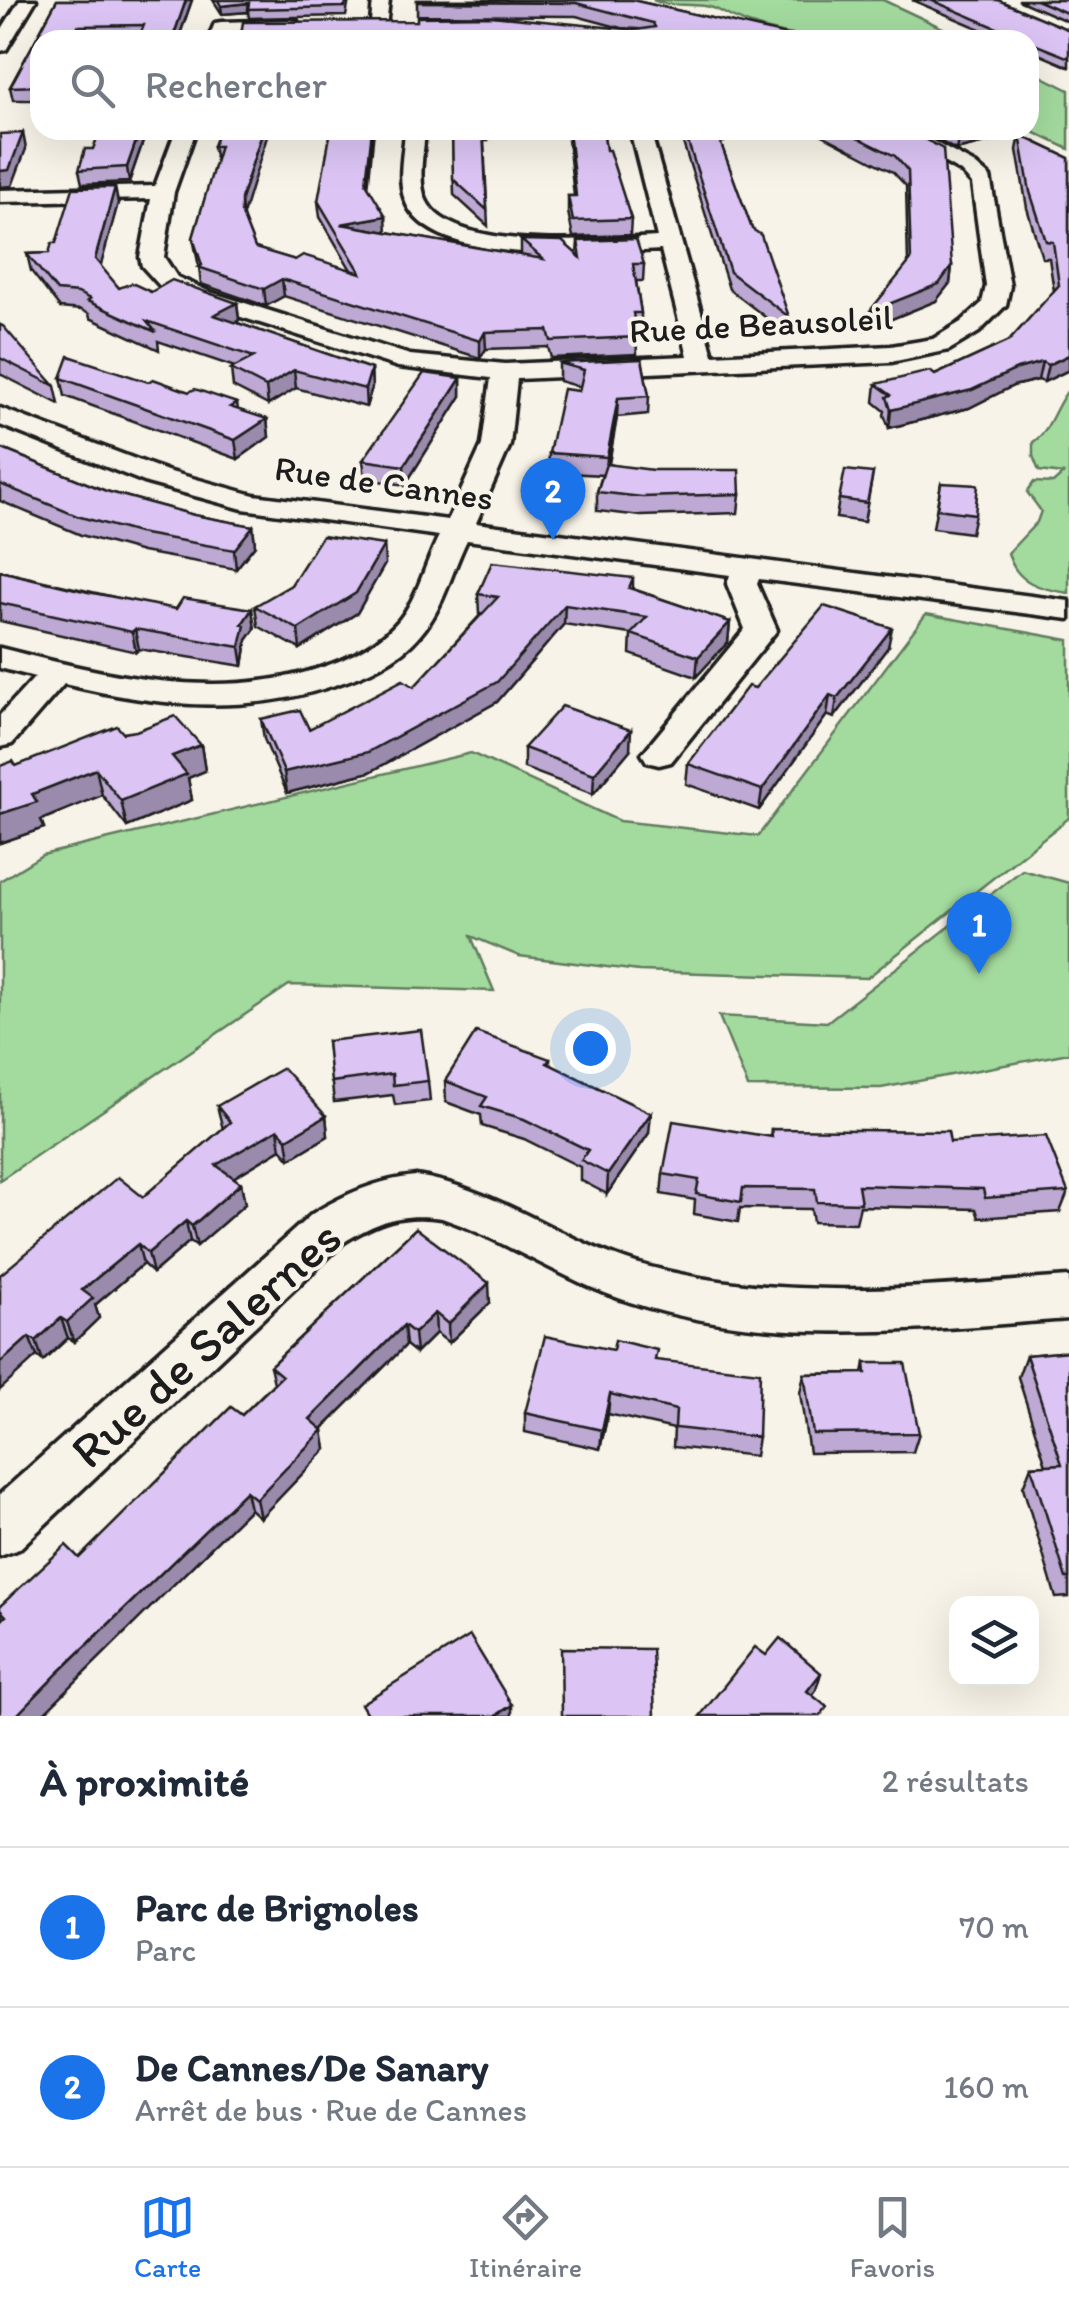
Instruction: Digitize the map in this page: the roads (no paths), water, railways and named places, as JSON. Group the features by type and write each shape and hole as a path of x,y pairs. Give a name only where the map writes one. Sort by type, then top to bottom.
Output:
{"street":[{"path":"0,46 28,0"},
{"path":"358,24 389,23 382,0"},
{"path":"220,30 319,25"},
{"name":"Rue de Beausoleil","path":"182,140 164,192 152,258 169,282 202,297 386,356 448,369 504,372 855,357 940,345 970,328 994,306 998,286 982,182 968,168 915,140"},
{"path":"416,140 414,197 422,213 447,229 482,240 532,246 668,243"},
{"path":"642,140 702,362"},
{"path":"0,196 164,192"},
{"path":"0,658 183,697 256,696 296,690 386,650 421,613 494,453 504,372"},
{"name":"Rue de Cannes","path":"0,416 158,478 301,511 1069,610"},
{"path":"659,754 761,630 742,584 748,568"},
{"path":"0,736 56,672"},
{"name":"Rue de Salernes","path":"0,1530 328,1228 352,1210 378,1201 408,1195 460,1204 592,1268 684,1296 768,1305 876,1308 1069,1298"}],"place":[{"name":"De Cannes/De Sanary","path":"553,540"},
{"name":"Parc de Brignoles","path":"979,974"}]}
